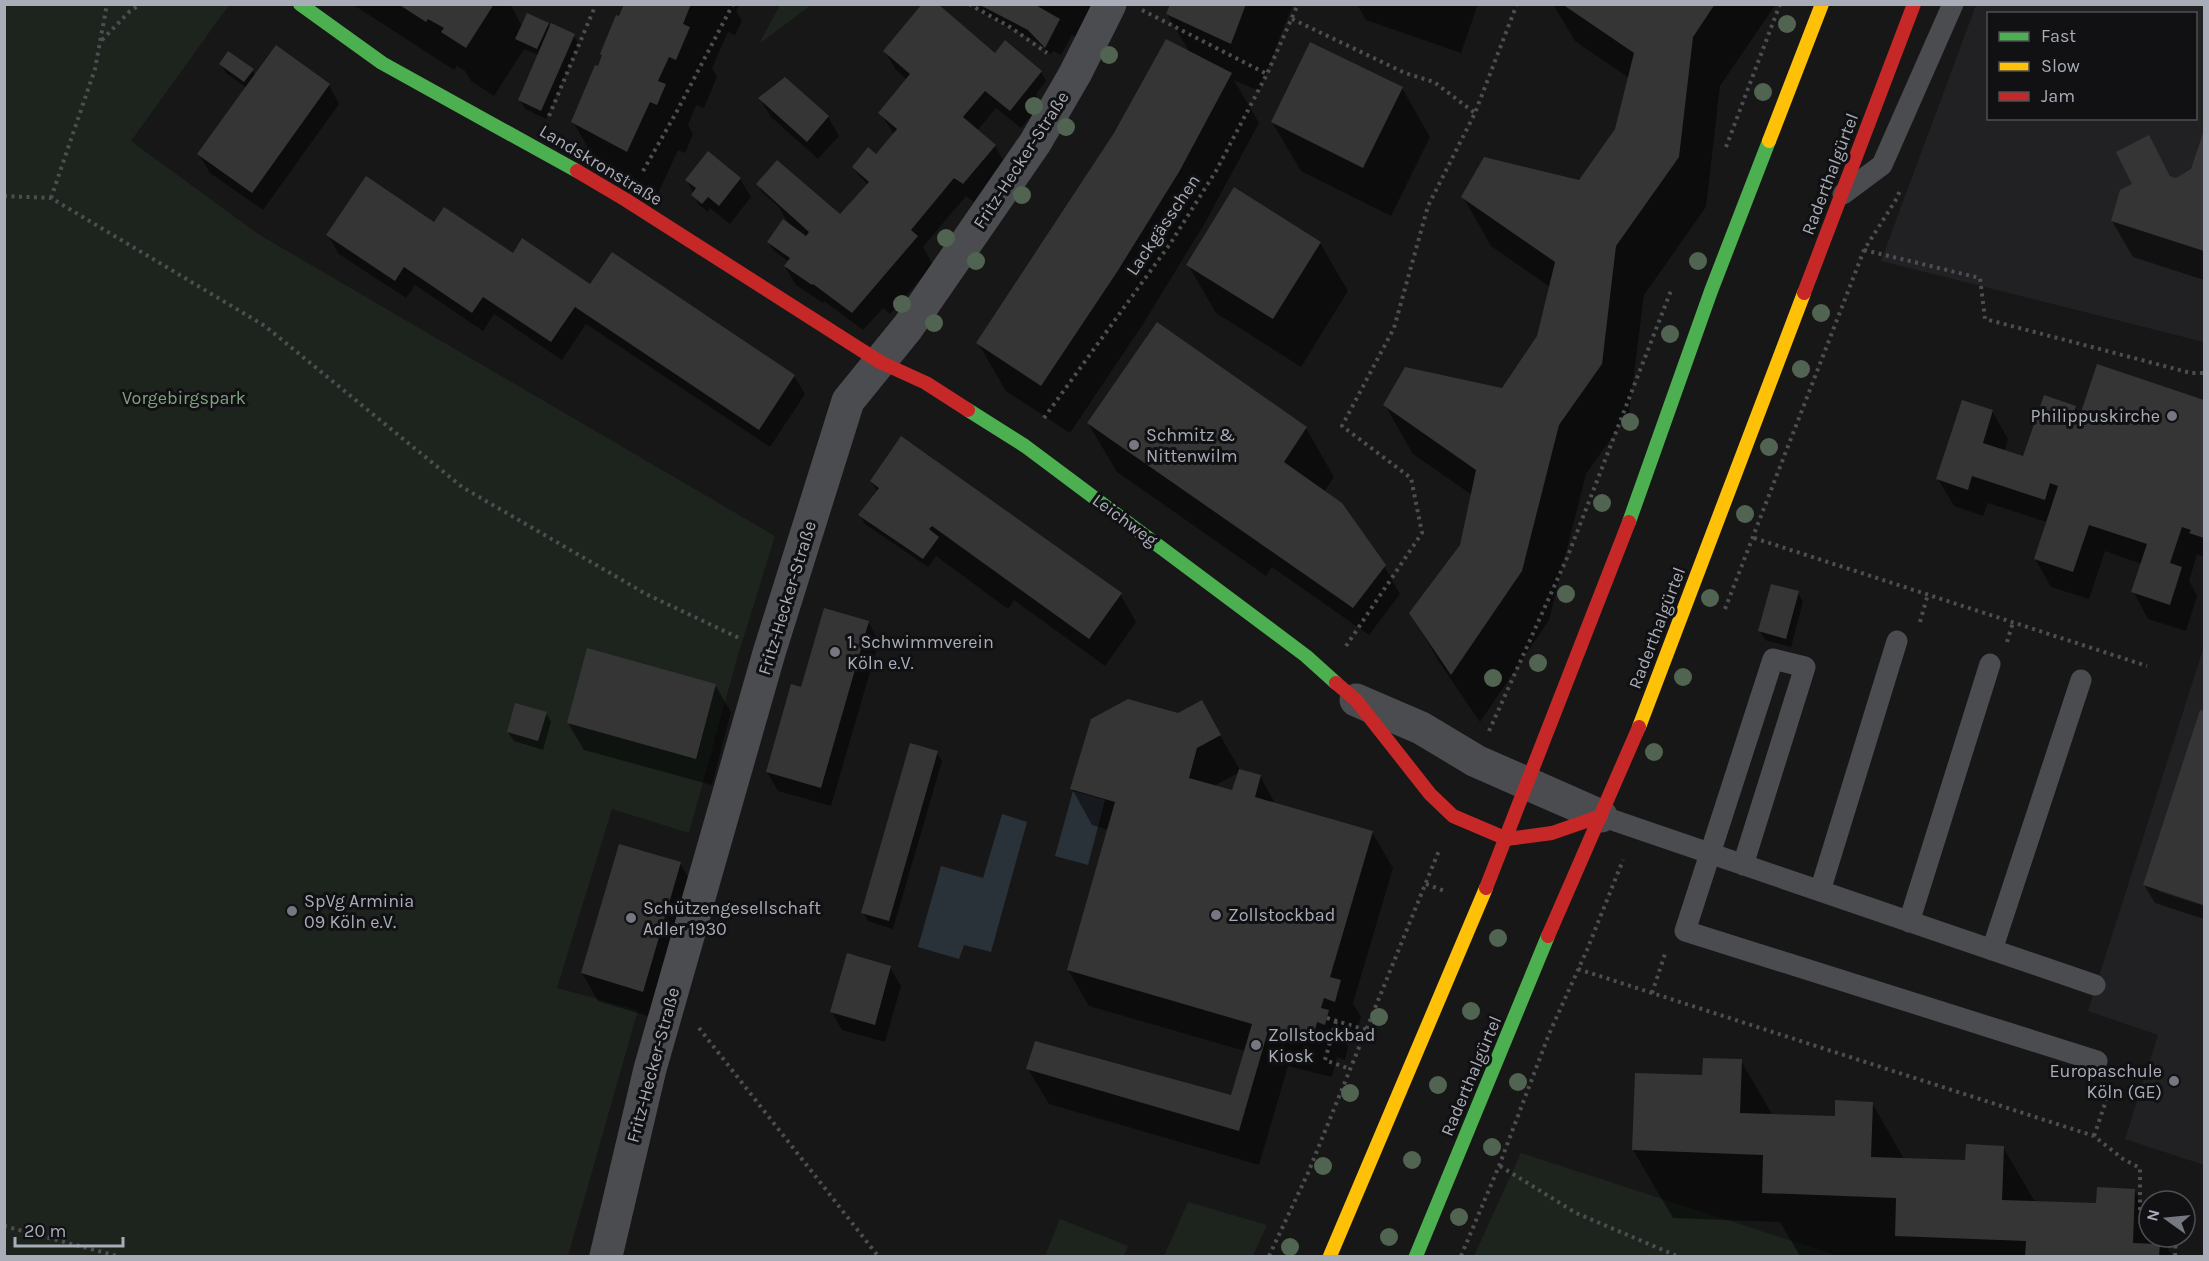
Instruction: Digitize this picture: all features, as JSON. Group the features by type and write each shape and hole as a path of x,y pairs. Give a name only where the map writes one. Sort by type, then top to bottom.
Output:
{"main road":[{"name":"Landskronstraße","path":"300,4 382,63 536,147 626,200 880,362"},
{"path":"1330,1257 1507,839 1638,502 1711,291 1821,4"},
{"name":"Raderthalgürtel","path":"1416,1257 1534,970 1638,730 1914,4"},
{"name":"Leichweg","path":"880,362 926,383 1025,446 1306,656 1356,700 1430,794 1453,816 1507,839"},
{"path":"1507,839 1552,833 1601,816"}],"street":[{"name":"Fritz-Hecker-Straße","path":"606,1257 650,1069 769,653 848,401 908,327 965,247 1035,143 1075,74 1125,7"},
{"name":"Leichweg","path":"1356,700 1421,728 1476,761 1601,816"}],"lane":[{"path":"1841,196 1882,165 1953,4"},
{"path":"1820,891 1897,640"},
{"path":"1743,865 1805,667 1773,660 1686,932 2097,1061"},
{"path":"1909,922 1990,664"},
{"path":"1992,950 2080,680"},
{"path":"1601,816 2095,985"}],"path":[{"path":"51,198 95,69 107,4"},
{"path":"100,42 130,11 141,4"},
{"path":"536,147 596,4"},
{"path":"626,200 676,113 733,4"},
{"path":"969,4 1010,27 1075,74"},
{"name":"Lackgässchen","path":"1025,446 1170,244 1216,171 1267,74 1298,4"},
{"path":"1327,674 1422,533 1412,478 1342,426 1394,328 1428,206 1475,113 1516,4"},
{"path":"1725,148 1780,4"},
{"path":"1125,7 1267,74"},
{"path":"1292,19 1405,73 1434,82 1475,113"},
{"path":"4,196 51,198 265,326 462,487 646,594 769,653"},
{"path":"1864,250 1980,278 1985,319 2191,374 2205,374"},
{"path":"1476,761 1567,558 1674,281"},
{"path":"1754,538 2146,666"},
{"path":"1269,1257 1308,1173 1453,816"},
{"path":"1652,993 1668,947 1686,932"},
{"path":"1578,969 2094,1136 2123,1159 2140,1168 2140,1189"},
{"path":"1327,1018 1366,1030"},
{"path":"1336,1021 1325,1060 1350,1069"},
{"path":"694,1023 760,1104 878,1257"},
{"path":"2094,1136 2110,1089 2097,1061"},
{"path":"1499,1166 1576,1213 1677,1257"},
{"path":"4,1226 117,1257"}],"shaded area":[{"path":"1976,5 2204,5 2204,342 1881,261"},
{"path":"2204,646 2204,1165 2125,1139 2158,1035 2088,1011"},
{"path":"1073,791 1105,800 1088,865 1055,856"},
{"path":"1002,814 1027,822 991,952 964,945 959,959 918,947 941,866 983,878"}],"green space":[{"name":"Vorgebirgspark","path":"4,5 229,5 131,141 258,234 775,536 736,662 689,833 612,809 557,988 638,1010 568,1256 5,1256"},
{"path":"780,5 811,5 759,44"},
{"path":"1521,1153 1838,1256 1474,1256"},
{"path":"1188,1202 1267,1225 1253,1256 1164,1256"},
{"path":"1060,1219 1128,1246 1124,1256 1045,1256"}],"building":[{"path":"398,4 494,4 466,48 441,32 444,28 428,19 426,22"},
{"path":"624,4 691,4 683,24 690,27 676,60 669,57 658,81 666,84 657,105 650,102 627,152 571,122 595,65 598,66 602,55 600,54 616,15 619,16"},
{"path":"922,4 938,4 995,53 1005,40 1042,71 1010,111 985,91 963,117 996,145 963,184 954,178 911,230 918,236 852,313 784,266 790,258 767,242 783,219 806,236 809,232 756,184 777,160 840,214 869,182 852,167 868,147 876,154 897,129 878,113 910,74 883,51"},
{"path":"978,4 1034,4 1060,19 1045,48 1028,30"},
{"path":"1170,4 1246,4 1231,44 1166,14"},
{"path":"1562,4 1715,4 1693,37 1679,157 1616,246 1602,364 1559,425 1522,571 1451,675 1409,613 1460,545 1476,470 1383,405 1405,367 1502,388 1537,336 1555,262 1461,197 1484,157 1579,180 1615,129 1634,53"},
{"path":"527,13 549,23 537,49 515,39"},
{"path":"551,23 575,34 541,111 518,100"},
{"path":"1166,39 1232,73 1179,172 1117,272 1041,386 976,343 1114,133"},
{"path":"1310,42 1403,87 1363,168 1271,122"},
{"path":"276,45 330,84 252,193 197,154"},
{"path":"228,51 254,69 244,82 219,64"},
{"path":"785,77 829,116 807,142 758,98"},
{"path":"2204,130 2204,251 2111,221 2120,190 2132,184 2116,152 2149,135 2170,176 2176,178 2191,169"},
{"path":"708,151 741,178 719,206 708,197 702,204 691,195 696,188 685,180"},
{"path":"366,176 434,222 444,207 513,253 522,238 590,284 612,252 795,375 759,430 575,307 551,342 483,297 472,313 404,267 395,281 326,235"},
{"path":"1234,187 1321,242 1273,319 1186,265"},
{"path":"1157,322 1307,427 1284,462 1342,503 1386,565 1353,608 1087,423"},
{"path":"2097,364 2204,400 2204,538 2189,533 2191,530 2182,527 2170,563 2182,567 2170,605 2131,592 2147,544 2089,525 2073,572 2034,559 2058,486 2050,483 2045,500 1972,476 1968,490 1936,479 1962,400 1993,410 1983,443 2023,456 2044,395 2076,406 2074,413 2080,415"},
{"path":"901,436 1122,593 1089,639 932,526 929,529 939,537 923,559 858,515 879,488 870,481"},
{"path":"1771,584 1799,591 1786,639 1758,631"},
{"name":"1. Schwimmverein Köln e.V.","path":"824,608 869,621 821,788 766,772 791,684 801,687"},
{"path":"587,648 716,684 696,759 567,723"},
{"name":"Zollstockbad","path":"1128,699 1178,713 1202,700 1221,735 1197,748 1189,778 1232,790 1239,769 1261,775 1255,797 1373,831 1330,977 1341,980 1335,1002 1324,998 1321,1008 1329,1010 1325,1025 1317,1022 1312,1042 1268,1031 1239,1131 1026,1069 1035,1041 1231,1095 1252,1024 1067,970 1115,802 1070,789 1091,719"},
{"path":"515,703 547,712 538,741 507,732"},
{"path":"2200,710 2204,711 2204,905 2143,885"},
{"path":"910,743 938,751 889,921 861,913"},
{"name":"Schützengesellschaft Adler 1930","path":"619,844 681,862 643,992 581,973"},
{"path":"847,953 891,966 875,1025 830,1012"},
{"path":"1703,1058 1742,1059 1740,1113 1835,1116 1835,1100 1873,1102 1871,1157 1965,1160 1966,1144 2004,1146 2002,1200 2096,1203 2097,1187 2135,1189 2133,1243 2137,1243 2137,1249 2160,1249 2159,1256 2025,1256 2026,1241 1895,1236 1896,1198 1762,1193 1763,1155 1632,1150 1635,1073 1702,1075"}],"traffic: fast":[{"path":"300,4 382,63 577,171"},
{"path":"1629,522 1711,291 1769,141"},
{"path":"968,410 1025,446 1306,656 1336,683"},
{"path":"1416,1256 1548,936"}],"traffic: slow":[{"path":"1769,141 1822,4"},
{"path":"1639,727 1804,293"},
{"path":"1330,1256 1486,888"}],"traffic: jam":[{"path":"1804,293 1914,4"},
{"path":"577,171 880,362 926,383 968,410"},
{"path":"1486,888 1629,522"},
{"path":"1336,683 1356,700 1430,794 1453,816 1507,839 1552,833 1601,816"},
{"path":"1548,936 1639,727"}],"place":[{"name":"Philippuskirche","path":"2172,416"},
{"name":"Schmitz & Nittenwilm","path":"1134,445"},
{"name":"1. Schwimmverein Köln e.V.","path":"835,652"},
{"name":"SpVg Arminia 09 Köln e.V.","path":"292,911"},
{"name":"Zollstockbad","path":"1216,915"},
{"name":"Schützengesellschaft Adler 1930","path":"631,918"},
{"name":"Zollstockbad Kiosk","path":"1256,1045"},
{"name":"Europaschule Köln (GE)","path":"2174,1081"}]}
